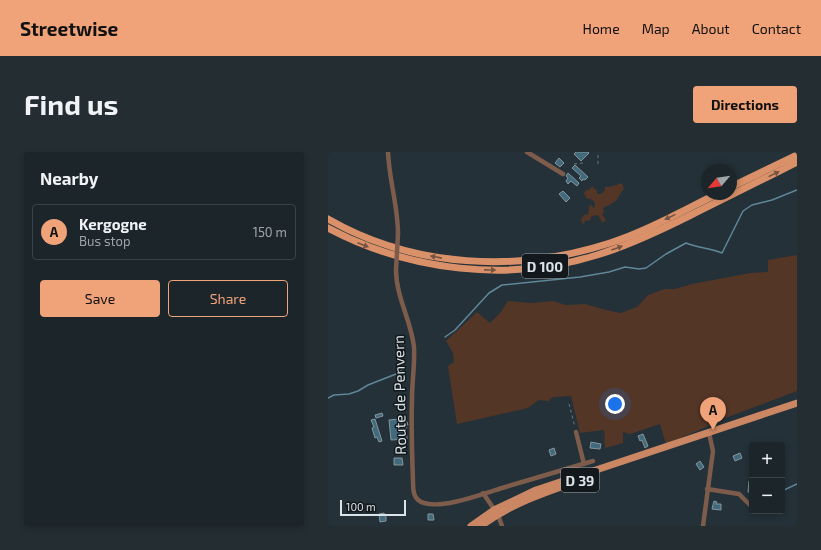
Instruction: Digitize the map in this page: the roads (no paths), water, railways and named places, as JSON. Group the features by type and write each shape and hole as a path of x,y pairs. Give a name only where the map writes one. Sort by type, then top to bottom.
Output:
{"highway":[{"path":"737,181 793,152"},
{"path":"737,184 797,155"},
{"name":"D 100","path":"328,228 353,241 390,254 431,264 487,270 514,270 546,266 584,259 627,245 797,162"},
{"name":"D 100","path":"687,209 703,200"},
{"name":"D 100","path":"328,219 370,239 409,251 450,260 500,262 545,259 581,252 638,232 706,200"}],"main road":[{"name":"D 39","path":"471,526 496,512 516,498 541,488 797,403"},
{"name":"D 39","path":"481,526 496,512"}],"street":[{"name":"Route de Penvern","path":"388,152 398,234 396,270 399,293 411,330 414,349 412,405 414,496 419,501 424,503 435,504 455,501 483,493"},
{"path":"527,152 563,174"},
{"path":"576,432 584,464"},
{"path":"703,526 713,452 709,432"},
{"path":"502,526 496,512 483,493 593,461"},
{"path":"707,489 739,494 749,504"}],"waterway":[{"path":"445,337 455,330 489,293 502,285 580,277 609,272 625,267 639,269 646,268 666,254 686,243 722,253 743,211 752,205 772,200 797,190"},
{"path":"328,398 334,395 349,394 358,391 368,385 396,374 403,369"},
{"path":"785,490 797,484"}],"place":[{"name":"Kergogne","path":"713,430"}]}
